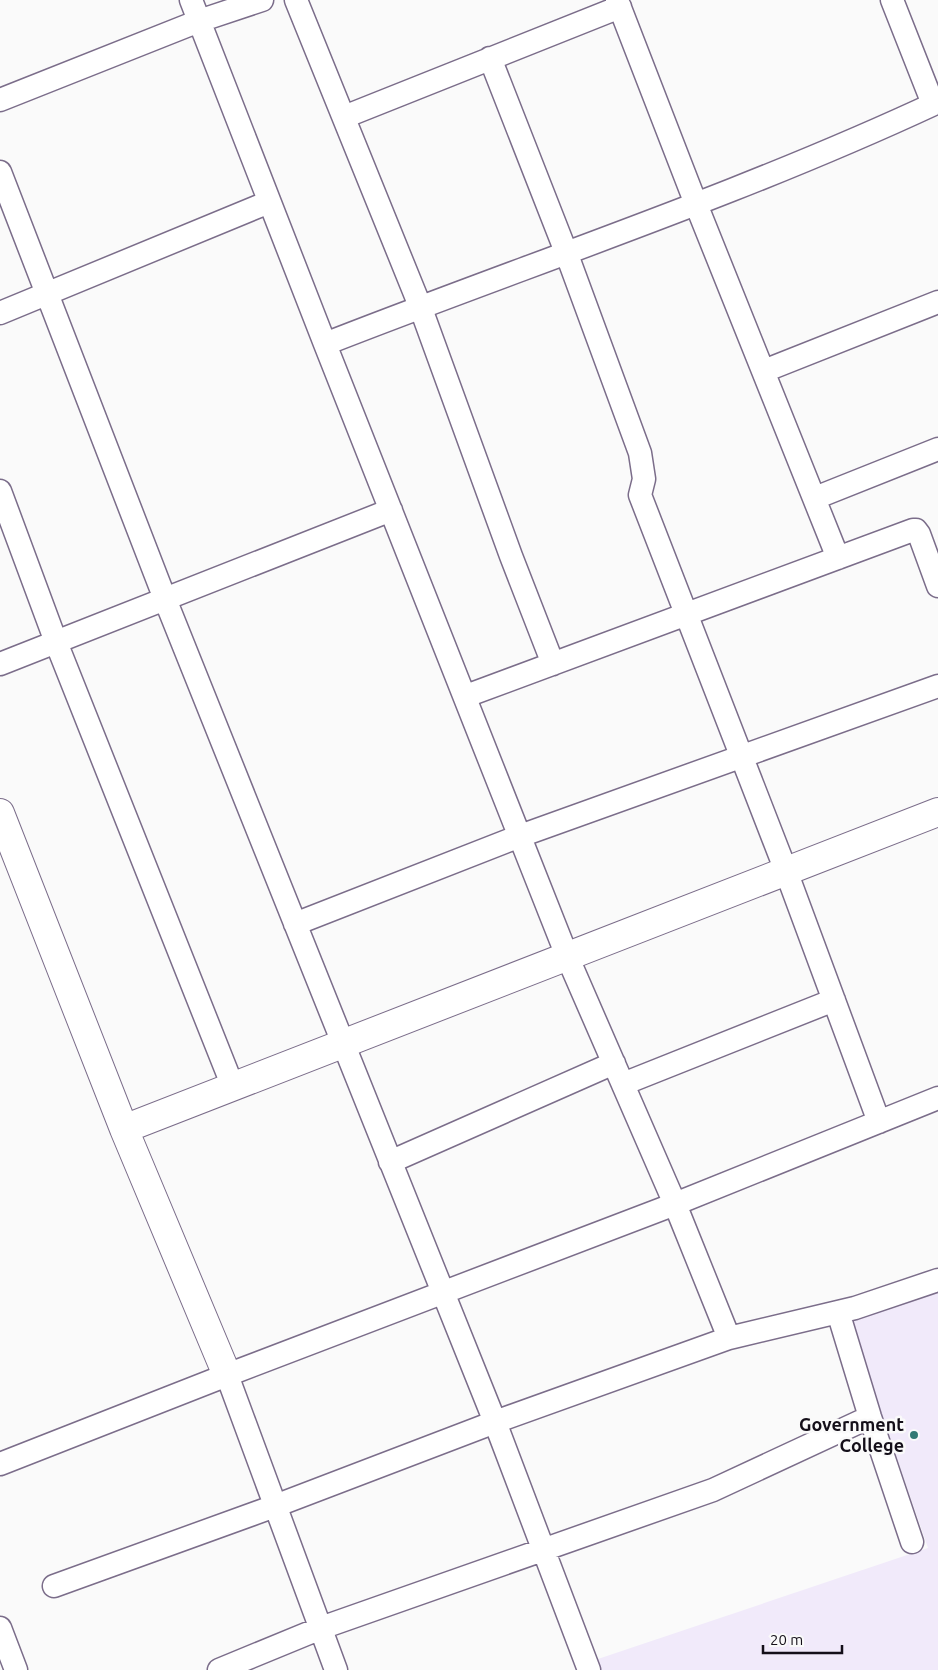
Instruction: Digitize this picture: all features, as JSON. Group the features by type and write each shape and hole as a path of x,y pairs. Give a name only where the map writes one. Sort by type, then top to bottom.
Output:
{"street":[{"path":"0,100 195,10 262,0"},
{"path":"296,0 420,306 511,556 553,664"},
{"path":"324,344 420,306 696,204 837,148 936,103 892,0"},
{"path":"344,117 618,4 838,558"},
{"path":"195,10 324,344 466,696 567,956 675,1204 729,1338"},
{"path":"490,58 566,252 640,453 644,479 640,495 786,871 879,1122"},
{"path":"0,172 165,599 495,1422 589,1670"},
{"path":"0,313 269,202"},
{"path":"764,371 938,302"},
{"path":"814,498 938,449"},
{"path":"0,491 56,642 233,1087"},
{"path":"0,664 391,510"},
{"path":"466,696 912,530 916,530 919,534 938,586"},
{"path":"295,924 520,836 938,686"},
{"path":"124,1129 938,812"},
{"path":"0,813 124,1129 226,1375 336,1670"},
{"path":"623,1084 834,1000"},
{"path":"390,1162 614,1063"},
{"path":"0,1464 226,1375 675,1204 938,1098"},
{"path":"54,1586 276,1506 495,1422 729,1338 855,1308 938,1280"},
{"path":"838,1312 870,1417 912,1542"},
{"path":"219,1670 321,1628 713,1490 870,1417"},
{"path":"0,1628 9,1661"}],"shaded area":[{"name":"Government College","path":"938,1293 938,1670 589,1670 586,1663 928,1548 850,1322"}],"place":[{"name":"Government College","path":"914,1435"}]}
